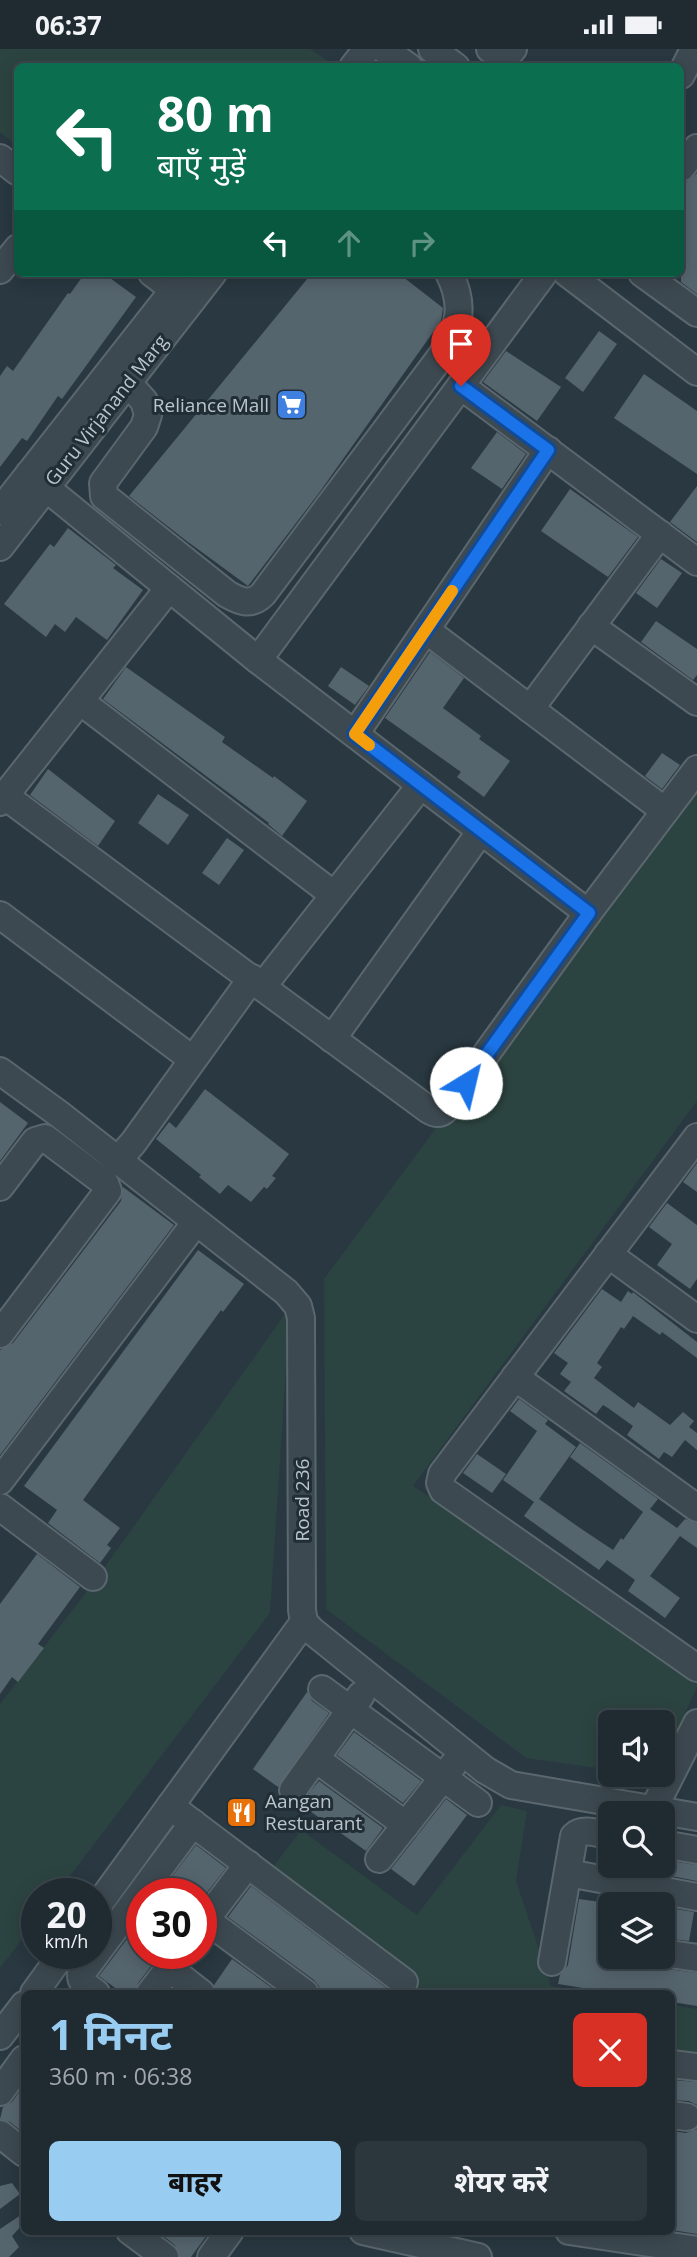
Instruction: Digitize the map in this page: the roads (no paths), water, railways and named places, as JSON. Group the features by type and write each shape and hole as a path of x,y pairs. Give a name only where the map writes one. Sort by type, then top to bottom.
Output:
{"street":[{"path":"432,49 451,63"},
{"path":"490,49 504,58 513,49"},
{"path":"684,69 694,49"},
{"path":"361,63 378,54 399,63"},
{"path":"684,164 697,148"},
{"path":"0,270 14,253"},
{"path":"160,277 183,288"},
{"name":"Guru Virjanand Marg","path":"0,547 37,480 183,288 205,277"},
{"path":"127,382 144,401 148,415 144,427 103,483 104,496 227,594 248,603 263,594 456,333 459,306 456,287 451,277"},
{"path":"258,660 541,277"},
{"path":"572,277 697,372"},
{"path":"648,277 697,313"},
{"name":"Guru Virjanand Marg","path":"0,511 37,480 127,382 183,288"},
{"path":"461,386 697,562"},
{"path":"355,734 548,450"},
{"path":"37,480 258,660 589,913"},
{"path":"530,709 660,534"},
{"path":"169,588 2,799 436,1114 440,1114 450,1104 697,769"},
{"path":"592,626 697,702"},
{"path":"426,630 665,811"},
{"path":"80,702 334,895"},
{"path":"117,1161 133,1143 191,1059 334,895 421,785"},
{"path":"332,1039 481,831"},
{"path":"0,915 191,1059"},
{"name":"Road 236","path":"0,1071 286,1292 300,1312 304,1622"},
{"path":"697,1137 442,1474 440,1487 697,1668"},
{"path":"0,1187 35,1141 45,1138 105,1183 108,1191 0,1335"},
{"path":"0,1481 196,1221"},
{"path":"608,1254 697,1319"},
{"path":"515,1377 697,1508"},
{"path":"0,1507 93,1577"},
{"path":"112,1886 304,1622 485,1770 511,1785 602,1801"},
{"path":"293,1790 372,1679"},
{"path":"322,1689 478,1803"},
{"path":"658,1801 697,1723"},
{"path":"379,1859 463,1752"},
{"path":"316,1759 406,1825"},
{"path":"170,1806 404,1982"},
{"path":"675,1814 697,1817"},
{"path":"92,1990 80,1978 81,1973 192,1823"},
{"path":"552,1962 574,1836 578,1832 598,1834"},
{"path":"675,1846 697,1850"},
{"path":"217,1905 248,1864"},
{"path":"568,1873 632,1892"},
{"path":"675,1897 697,1897"},
{"path":"217,1933 301,1990"},
{"path":"675,1955 697,1958"},
{"path":"36,1990 51,1969"},
{"path":"152,1990 169,1969"},
{"path":"182,1969 199,1990"},
{"path":"0,2036 21,2009"},
{"path":"0,2092 21,2063"},
{"path":"675,2064 697,2067"},
{"path":"0,2134 21,2151"},
{"path":"136,2235 165,2257"},
{"path":"211,2257 227,2235"},
{"path":"381,2235 478,2257"},
{"path":"622,2235 648,2237 695,2252"}],"place":[{"name":"Reliance Mall","path":"292,405"},
{"name":"Aangan Restuarant","path":"242,1812"}]}
